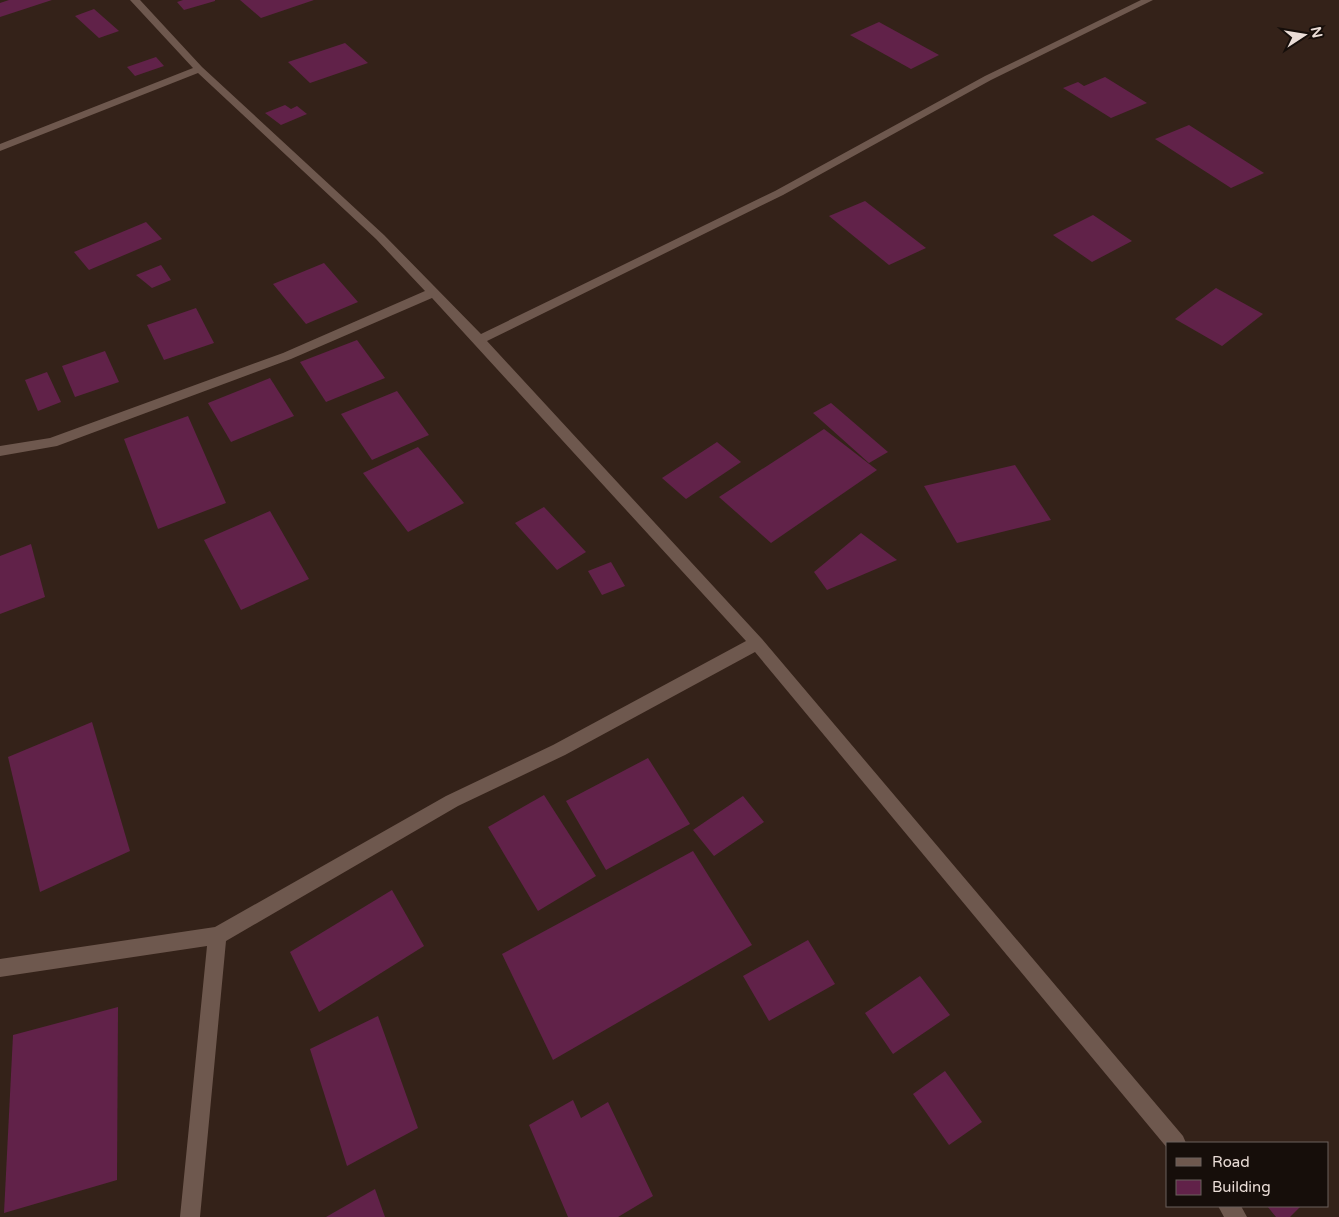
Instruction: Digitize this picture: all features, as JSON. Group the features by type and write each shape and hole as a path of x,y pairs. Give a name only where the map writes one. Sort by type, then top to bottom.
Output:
{"street":[{"path":"135,0 199,69 380,237 479,340 757,643 1175,1142"},
{"path":"479,340 779,193 988,78 1148,0"},
{"path":"0,148 199,69"},
{"path":"0,451 52,444 286,356 432,293"},
{"path":"0,968 217,936 452,801 559,750 757,643"},
{"path":"190,1217 217,936"},
{"path":"1229,1207 1237,1217"}],"building":[{"path":"9,0 52,0 0,17 0,3"},
{"path":"183,0 215,1 184,10 177,2"},
{"path":"240,0 314,0 261,18"},
{"path":"94,9 119,31 99,38 75,16"},
{"path":"879,22 939,55 911,69 850,35"},
{"path":"345,43 368,63 310,83 288,62"},
{"path":"156,57 164,66 135,76 127,67"},
{"path":"1105,77 1147,103 1111,118 1063,88 1078,82 1084,86"},
{"path":"285,105 291,109 297,106 307,114 281,125 265,113"},
{"path":"1189,125 1264,173 1231,188 1155,139"},
{"path":"865,201 926,248 889,265 829,216"},
{"path":"1093,215 1132,241 1092,262 1053,235"},
{"path":"146,222 162,239 89,270 74,252"},
{"path":"324,263 358,302 306,324 273,284"},
{"path":"161,265 171,280 152,288 136,275"},
{"path":"1216,288 1263,314 1222,346 1175,319"},
{"path":"196,308 214,343 164,360 147,325"},
{"path":"357,340 385,378 326,402 300,362"},
{"path":"105,351 119,382 75,397 62,366"},
{"path":"47,372 61,402 38,411 25,380"},
{"path":"270,378 294,416 231,442 208,403"},
{"path":"397,391 429,435 372,460 341,414"},
{"path":"831,403 888,452 869,463 813,413"},
{"path":"188,416 226,503 158,529 124,439"},
{"path":"824,429 877,470 771,543 719,497"},
{"path":"717,442 741,462 686,499 662,478"},
{"path":"418,447 464,503 408,532 363,473"},
{"path":"1015,465 1051,520 957,543 924,486"},
{"path":"544,507 586,552 557,570 515,523"},
{"path":"270,511 309,579 241,610 204,540"},
{"path":"861,533 897,560 827,590 814,572"},
{"path":"31,544 45,597 0,614 0,556"},
{"path":"611,562 625,586 602,595 588,571"},
{"path":"92,722 130,851 40,892 8,757"},
{"path":"648,758 690,824 606,870 566,801"},
{"path":"544,795 596,876 538,911 488,827"},
{"path":"743,796 764,822 714,856 693,830"},
{"path":"693,851 752,945 553,1060 502,954"},
{"path":"392,890 424,946 319,1012 290,952"},
{"path":"808,940 835,984 769,1021 743,976"},
{"path":"920,976 950,1015 893,1054 865,1013"},
{"path":"118,1007 117,1180 4,1213 13,1035"},
{"path":"378,1016 418,1128 347,1166 310,1049"},
{"path":"945,1071 982,1122 949,1145 913,1094"},
{"path":"573,1100 581,1118 608,1102 653,1196 618,1217 568,1217 529,1125"},
{"path":"375,1189 385,1217 326,1217"},
{"path":"1268,1207 1300,1207 1290,1217 1276,1217"}]}
